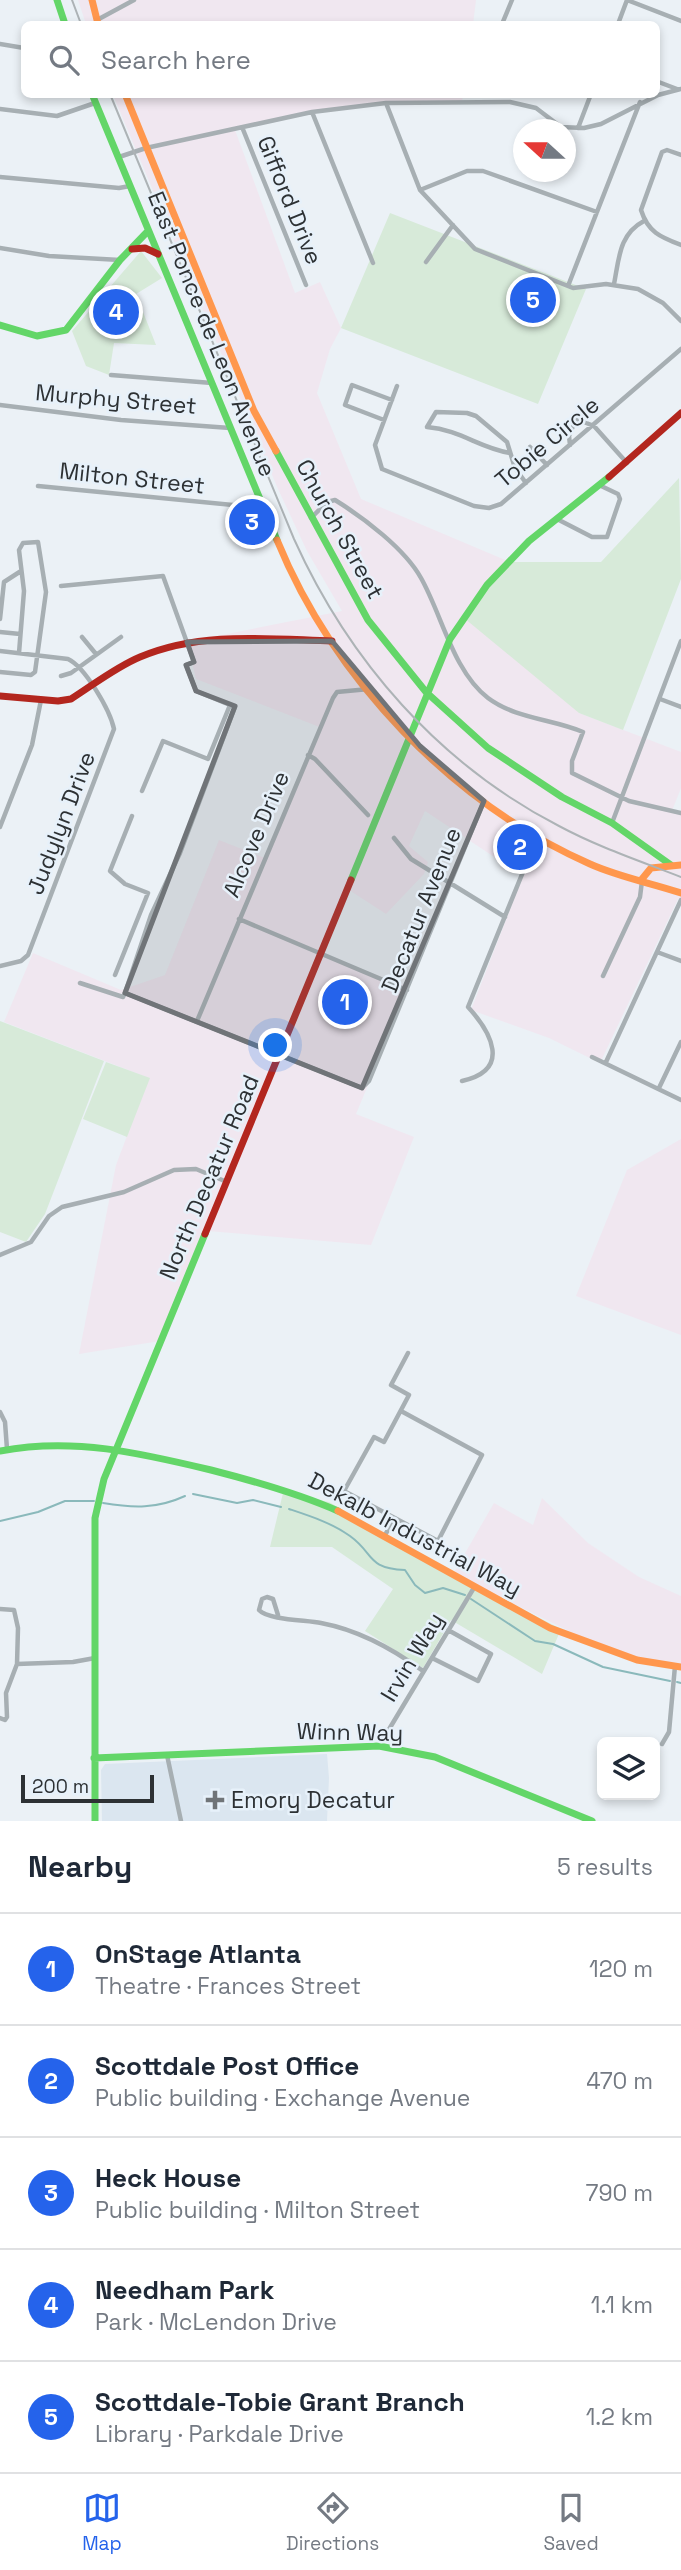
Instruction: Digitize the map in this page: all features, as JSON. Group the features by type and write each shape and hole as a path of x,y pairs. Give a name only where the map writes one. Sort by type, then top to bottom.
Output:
{"main road":[{"path":"57,0 64,21"},
{"path":"92,0 98,21"},
{"name":"Church Street","path":"127,98 240,380 358,606 426,692 513,766 612,823 671,865"},
{"name":"East Ponce de Leon Avenue","path":"94,99 299,590 332,641 409,735 458,782 484,801 590,864 681,893"},
{"path":"0,325 37,336 66,330 120,260 148,231"},
{"path":"130,249 145,248 158,255"},
{"name":"North Decatur Road","path":"95,1821 95,1518 104,1479 322,955 426,692 450,639 496,574 556,518 626,463 681,413"},
{"path":"0,696 41,700 71,699 93,688 138,657 187,642 227,638 332,641"},
{"path":"642,879 651,868 681,865"},
{"name":"Dekalb Industrial Way","path":"4,1450 55,1442 116,1448 284,1488 326,1505 475,1587 593,1646 634,1659 678,1666"},
{"name":"Winn Way","path":"94,1758 379,1746 435,1758 592,1821"}],"street":[{"path":"100,21 134,0"},
{"path":"504,21 512,0"},
{"path":"619,21 627,0 681,21"},
{"path":"0,44 21,48"},
{"path":"660,82 679,89"},
{"path":"660,95 679,89"},
{"path":"578,128 589,98"},
{"path":"118,157 146,148 312,112 386,103 510,102 536,108 561,127 578,128 601,124 652,98"},
{"path":"0,109 57,116 94,99"},
{"path":"568,286 640,102"},
{"path":"386,103 420,190 480,253 577,289 614,284 651,295 681,321"},
{"path":"312,112 373,263"},
{"name":"Gifford Drive","path":"242,127 306,285"},
{"path":"681,155 667,150 662,152 642,200 644,221 658,236 681,245"},
{"path":"420,190 467,172 483,171 597,212"},
{"path":"0,177 119,188 130,186"},
{"path":"614,284 621,245 627,233 644,221"},
{"path":"426,262 453,225"},
{"path":"0,248 50,256 120,260"},
{"name":"Tobie Circle","path":"397,386 375,445 376,457 390,474 485,509 501,503 526,483 681,349"},
{"path":"111,375 212,383"},
{"path":"384,420 345,405 352,385 392,400"},
{"name":"Murphy Street","path":"0,405 121,420 230,428"},
{"path":"510,453 496,451 456,431 427,427 431,416 436,412 477,416 507,442 515,468 526,483"},
{"path":"570,446 569,436 576,419 594,426 626,463"},
{"path":"530,447 547,465"},
{"path":"556,518 596,538 609,535 620,499 615,492 599,485"},
{"name":"Milton Street","path":"38,486 263,508"},
{"path":"311,519 327,502 335,500 391,543 422,578 467,672 487,698 520,714 583,732 571,770 622,798 681,813"},
{"path":"0,672 31,675 36,672 46,592 38,542 23,543 19,550 24,591 19,653"},
{"path":"0,619 4,582 22,571"},
{"path":"61,586 163,576 194,662 186,665 196,691 230,705 182,848 160,896 123,997 80,983"},
{"path":"0,632 20,634"},
{"path":"61,676 121,636"},
{"path":"82,637 96,654"},
{"path":"612,823 681,641"},
{"path":"0,651 68,659 79,666"},
{"name":"Judylyn Drive","path":"0,966 29,955 112,739 112,720 79,666"},
{"name":"Alcove Drive","path":"197,1021 335,694 369,689"},
{"path":"660,699 681,706"},
{"path":"0,827 32,745 41,700"},
{"path":"142,790 163,741 210,760"},
{"path":"308,755 315,759 368,815"},
{"name":"Decatur Avenue","path":"280,1056 359,1088 365,1087 484,801"},
{"path":"132,816 110,871 125,884 160,896"},
{"path":"462,1082 480,1073 492,1055 494,1044 490,1036 468,1007 538,835"},
{"path":"394,838 411,859 505,917"},
{"path":"603,976 640,897 642,879"},
{"path":"115,975 148,893"},
{"path":"606,1062 681,900"},
{"path":"239,919 407,990"},
{"path":"657,952 681,961"},
{"path":"125,993 280,1056"},
{"path":"659,1088 681,1042"},
{"path":"592,1057 681,1100"},
{"path":"674,1057 681,1060"},
{"path":"0,1255 28,1245 49,1216 62,1207 124,1192 174,1170 196,1169 228,1182"},
{"path":"401,1411 482,1455 438,1541 344,1491 374,1437 384,1443 409,1395 391,1385 408,1353"},
{"path":"0,1412 5,1422 4,1450"},
{"path":"0,1428 4,1434"},
{"path":"385,1536 395,1518"},
{"name":"Irvin Way","path":"379,1746 475,1587"},
{"path":"278,1615 273,1600 267,1597 262,1599 259,1604 262,1613 335,1626 366,1637 423,1671"},
{"path":"0,1609 14,1610 18,1628 17,1664 6,1693 7,1717 0,1718"},
{"path":"432,1658 478,1681 491,1654 448,1630"},
{"path":"17,1664 73,1662 94,1658"},
{"path":"662,1744 669,1732 678,1666"},
{"path":"167,1755 181,1821"}],"highlighted area":[{"path":"332,641 420,746 484,801 362,1088 125,993 235,706 196,691 186,665 194,662 187,642"}],"shaded area":[{"path":"78,0 476,0 473,21 85,21"},
{"path":"114,98 462,98 462,101 356,105 235,130 295,293 320,282 341,328 330,349 317,393 361,499 510,562 579,713 681,752 681,788 671,813 681,813 681,900 678,899 600,1063 549,1038 471,1010 523,876 425,811 409,846 428,862 424,874 386,914 349,890 323,955 409,987 356,1114 414,1137 371,1245 208,1231 160,1341 79,1354 116,1165 149,1078 4,1022 33,953 121,990 165,975 219,840 265,858 322,728 196,679 187,642 342,611 307,551 278,489"},
{"path":"681,1139 681,1335 576,1296 627,1170"},
{"path":"542,1498 588,1543 639,1577 681,1596 681,1669 622,1657 453,1574 494,1503 533,1525"},
{"name":"Emory Decatur","path":"327,1754 327,1821 102,1821 101,1770 105,1764"}],"green space":[{"path":"390,213 586,289 538,404 341,328"},
{"path":"141,251 162,278 136,294 156,345 114,343 109,375 86,366 72,331"},
{"path":"679,478 681,579 623,730 579,713 464,618 510,562 601,562"},
{"path":"0,1021 104,1061 45,1214 26,1242 0,1232"},
{"path":"106,1062 150,1078 127,1137 83,1119"},
{"path":"283,1493 329,1502 453,1574 561,1629 542,1674 451,1620 423,1668 365,1631 393,1589 332,1547 270,1547"}],"waterway":[{"path":"193,1494 237,1503 253,1500 281,1507"},
{"path":"103,1503 145,1506 185,1496"},
{"path":"0,1521 38,1512 65,1501 94,1501"},
{"path":"289,1509 343,1531 377,1563 392,1569 405,1570 415,1585 425,1593 443,1588 465,1595"},
{"path":"471,1599 535,1641 553,1644 603,1667 670,1681"},
{"path":"677,1682 681,1683"}],"railway":[{"path":"72,0 80,21"},
{"path":"112,98 294,539 316,584 370,667 402,705 437,740 515,801 589,841 681,877"}],"traffic: fast":[{"path":"57,0 64,21"},
{"path":"94,98 277,540"},
{"path":"0,325 37,336 66,330 120,260 148,231"},
{"path":"276,451 368,620 426,692 488,748 562,797 612,823 671,865"},
{"path":"351,880 450,639 487,585 529,541 609,477"},
{"path":"95,1821 95,1518 104,1479 205,1234"},
{"path":"0,1451 27,1447 80,1446 132,1453 243,1479 338,1511"},
{"path":"94,1758 379,1746 435,1757 592,1821"}],"traffic: slow":[{"path":"92,0 97,21"},
{"path":"127,98 254,411 276,451"},
{"path":"277,540 301,591 331,641 365,688 403,731 445,771 491,807 539,838 601,869 681,893"},
{"path":"642,879 651,868 681,865"},
{"path":"338,1511 550,1628 637,1660 681,1667"}],"traffic: jam":[{"path":"132,249 145,248 158,254"},
{"path":"609,477 681,413"},
{"path":"0,696 58,701 71,699 131,661 187,643 235,638 332,641"},
{"path":"205,1234 351,880"}],"place":[{"name":"Scottdale-Tobie Grant Branch","path":"533,300"},
{"name":"Needham Park","path":"116,312"},
{"name":"Heck House","path":"252,522"},
{"name":"Scottdale Post Office","path":"520,847"},
{"name":"OnStage Atlanta","path":"345,1002"},
{"name":"Emory Decatur","path":"215,1800"}]}
